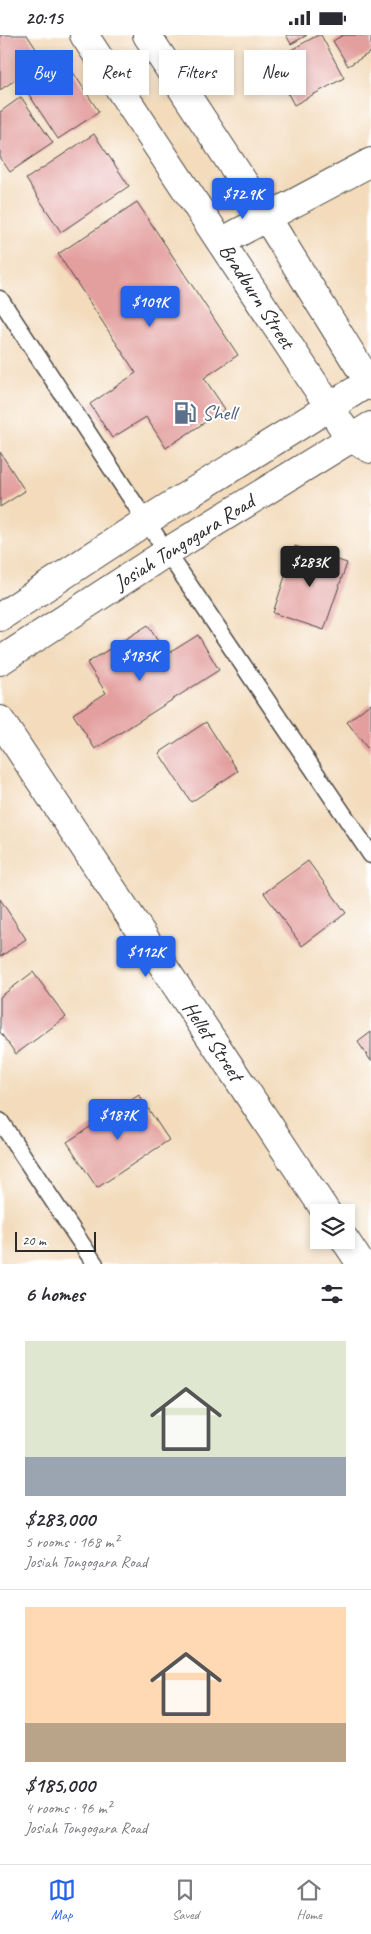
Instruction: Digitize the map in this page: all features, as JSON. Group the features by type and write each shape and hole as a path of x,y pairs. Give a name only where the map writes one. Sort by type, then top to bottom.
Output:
{"main road":[{"name":"Bradburn Street","path":"84,35 330,407 364,438"},
{"path":"147,35 267,218 370,383"},
{"path":"221,241 371,162"},
{"name":"Josiah Tongogara Road","path":"0,617 146,521 370,383"},
{"name":"Josiah Tongogara Road","path":"0,661 167,552 364,438"},
{"name":"Hellet Street","path":"0,720 321,1204"},
{"path":"352,1249 361,1264"}],"lane":[{"path":"0,299 146,521 371,855"},
{"path":"0,1121 95,1264"}],"building":[{"path":"0,35 27,35 37,50 15,50 15,80 0,90"},
{"path":"286,35 307,35 291,44"},
{"path":"321,35 344,78 294,105 289,95 306,95 306,50 291,50"},
{"path":"343,35 371,35 371,52 348,66 333,41"},
{"path":"73,72 83,88 83,95 88,95 99,112 58,139 29,95 73,95"},
{"path":"21,97 53,143 10,172 0,157 0,112"},
{"path":"94,134 129,186 61,232 26,179"},
{"path":"137,202 238,355 204,378 225,409 166,448 146,417 112,438 90,404 136,373 58,254"},
{"path":"0,452 25,491 0,507"},
{"path":"295,546 347,563 324,630 273,613"},
{"path":"148,625 166,655 198,635 219,670 95,749 73,714 106,693 87,663"},
{"path":"371,703 371,753 347,722"},
{"path":"206,722 238,771 191,802 159,753"},
{"path":"308,861 346,913 302,946 264,893"},
{"path":"0,899 26,939 0,957"},
{"path":"33,972 66,1017 16,1054 0,1032 0,997"},
{"path":"371,1032 371,1061 358,1042"},
{"path":"139,1095 169,1140 97,1188 67,1142"}],"place":[{"name":"Shell","path":"185,413"}]}
